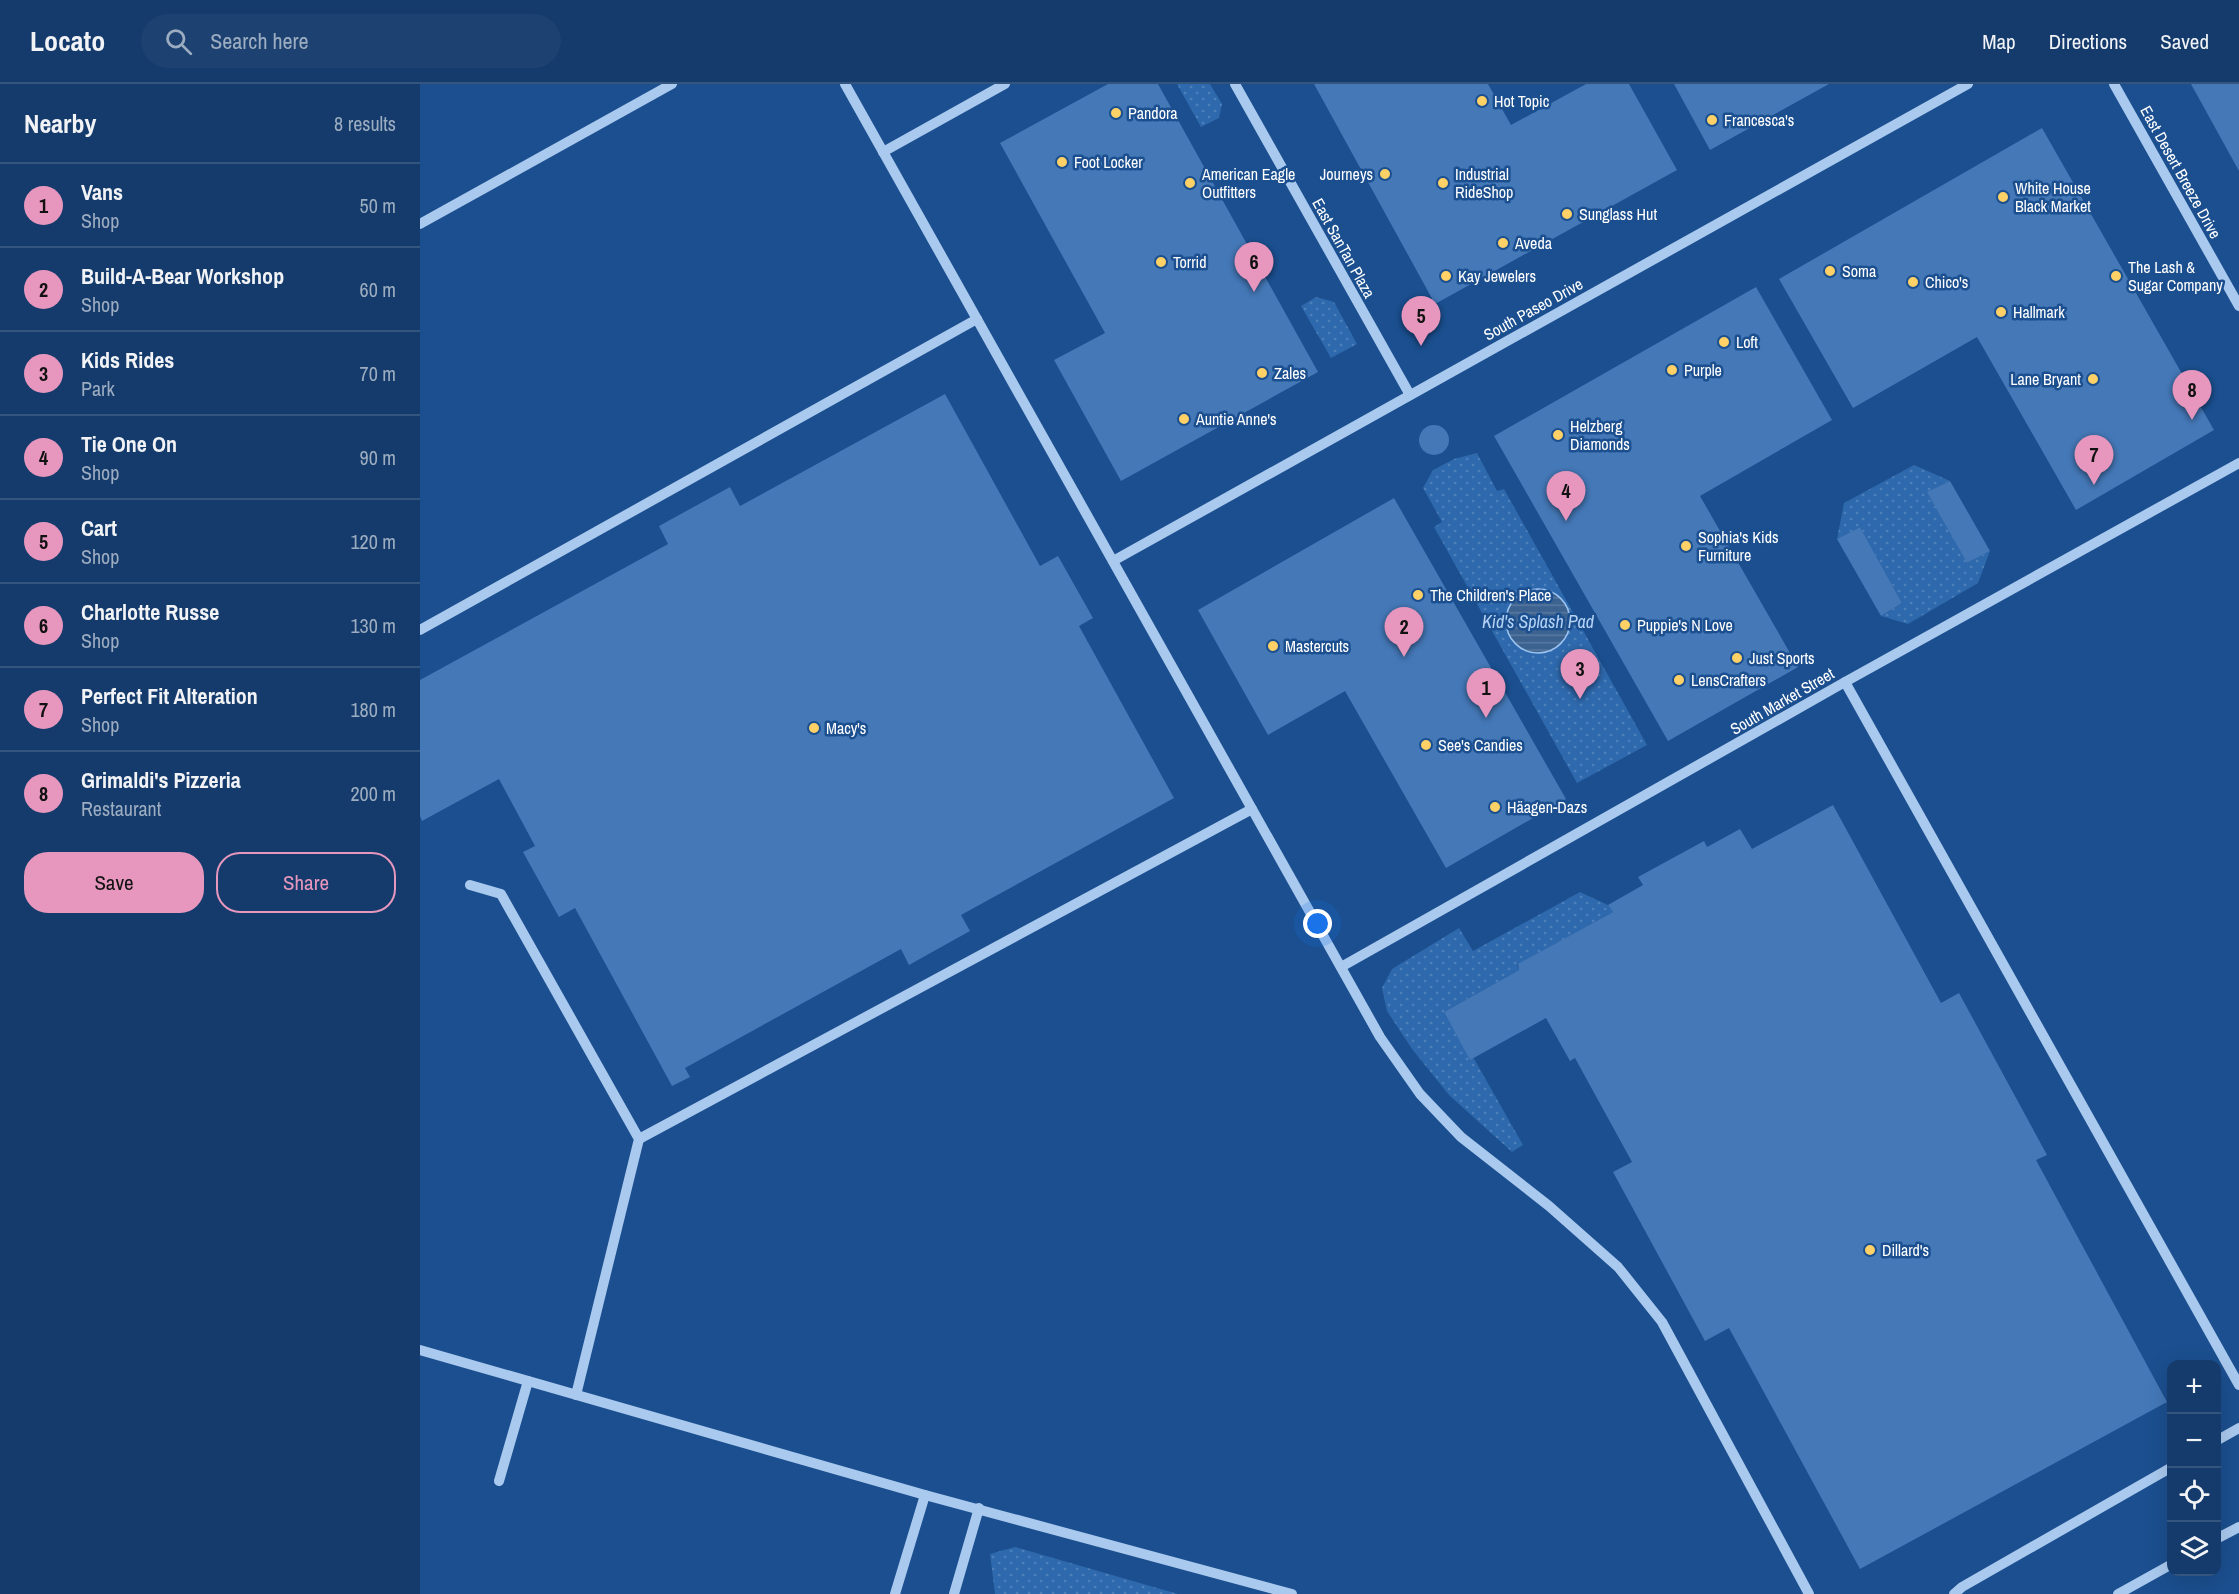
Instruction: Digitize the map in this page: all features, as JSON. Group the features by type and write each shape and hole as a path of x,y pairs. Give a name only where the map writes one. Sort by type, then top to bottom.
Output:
{"lane":[{"path":"420,225 672,84"},
{"path":"845,84 1380,1037 1420,1094 1461,1137 1549,1206 1618,1267 1662,1322 1809,1594"},
{"path":"883,152 1005,84"},
{"name":"East SanTan Plaza","path":"1235,84 1410,395"},
{"name":"South Paseo Drive","path":"1113,561 1968,84"},
{"name":"East Desert Breeze Drive","path":"2114,84 2239,306"},
{"path":"420,630 977,319"},
{"name":"South Market Street","path":"1341,967 1845,682 2239,463"},
{"path":"1845,682 2239,1385"},
{"path":"639,1139 1252,809"},
{"path":"470,885 501,894 639,1139 576,1395"},
{"path":"420,1350 925,1495 1293,1594"},
{"path":"499,1481 528,1381"},
{"path":"2221,1439 2239,1428"},
{"path":"1954,1594 1962,1587 2170,1468"},
{"path":"895,1594 925,1495"},
{"path":"954,1594 979,1508"},
{"path":"2221,1537 2239,1527"},
{"path":"2118,1594 2167,1567"}],"shaded area":[{"path":"1177,84 1210,84 1222,104 1219,118 1201,127"},
{"path":"1316,297 1334,302 1357,344 1331,358 1301,306"},
{"path":"1477,453 1497,491 1504,489 1647,745 1577,783 1434,527 1442,522 1423,488 1433,470 1454,459"},
{"path":"1914,465 1950,481 1928,492 1967,563 1990,551 1978,583 1908,624 1881,616 1902,603 1860,527 1837,539 1844,503"},
{"path":"1580,892 1608,905 1613,912 1517,965 1519,970 1444,1012 1470,1059 1473,1057 1523,1145 1512,1152 1449,1095 1412,1049 1387,1011 1382,988 1392,969 1459,928 1473,951"},
{"path":"1015,1547 1178,1594 995,1594 990,1554"}],"water":[{"name":"Kid's Splash Pad","path":"1538,589 1556,595 1564,603 1570,621 1564,639 1556,647 1538,653 1520,647 1512,639 1506,621 1512,603 1520,595"}],"building":[{"path":"1108,84 1158,84 1318,372 1121,481 1054,360 1105,333 1000,143"},
{"path":"1314,84 1488,84 1511,125 1586,84 1629,84 1677,170 1435,304"},
{"path":"1674,84 1829,84 1710,150"},
{"path":"2191,84 2239,84 2239,171"},
{"path":"2042,128 2214,430 2076,510 1977,337 1853,408 1779,279"},
{"path":"1756,287 1832,420 1700,496 1798,667 1668,741 1494,436"},
{"path":"945,394 1040,566 1058,556 1093,618 1079,626 1174,798 961,915 970,931 909,965 901,949 685,1068 690,1077 672,1086 575,908 559,917 523,852 535,846 499,779 422,821 420,816 420,680 668,544 659,526 730,487 740,506"},
{"path":"1434,425 1445,429 1449,440 1445,451 1434,455 1423,451 1419,440 1423,429"},
{"path":"1950,481 1990,551 1967,563 1927,492"},
{"path":"1394,498 1566,799 1446,868 1345,691 1268,735 1198,610"},
{"path":"1860,527 1902,603 1881,616 1837,539"},
{"name":"Dillard's","path":"1833,805 1941,1003 1959,993 2047,1155 2036,1160 2167,1402 1860,1569 1729,1328 1705,1341 1613,1172 1632,1162 1575,1058 1570,1061 1546,1018 1470,1060 1444,1012 1519,970 1518,964 1613,912 1608,905 1643,885 1638,877 1704,841 1707,847 1740,829 1752,849"}],"place":[{"name":"Hot Topic","path":"1482,101"},
{"name":"Pandora","path":"1116,113"},
{"name":"Francesca's","path":"1712,120"},
{"name":"Foot Locker","path":"1062,162"},
{"name":"Journeys","path":"1385,174"},
{"name":"American Eagle Outfitters","path":"1190,183"},
{"name":"Industrial RideShop","path":"1443,183"},
{"name":"White House Black Market","path":"2003,197"},
{"name":"Sunglass Hut","path":"1567,214"},
{"name":"Aveda","path":"1503,243"},
{"name":"Torrid","path":"1161,262"},
{"name":"Soma","path":"1830,271"},
{"name":"Kay Jewelers","path":"1446,276"},
{"name":"The Lash & Sugar Company","path":"2116,276"},
{"name":"Chico's","path":"1913,282"},
{"name":"Charlotte Russe","path":"1254,292"},
{"name":"Hallmark","path":"2001,312"},
{"name":"Loft","path":"1724,342"},
{"name":"Cart","path":"1421,346"},
{"name":"Purple","path":"1672,370"},
{"name":"Zales","path":"1262,373"},
{"name":"Lane Bryant","path":"2093,379"},
{"name":"Auntie Anne's","path":"1184,419"},
{"name":"Grimaldi's Pizzeria","path":"2192,420"},
{"name":"Helzberg Diamonds","path":"1558,435"},
{"name":"Perfect Fit Alteration","path":"2094,485"},
{"name":"Tie One On","path":"1566,521"},
{"name":"Sophia's Kids Furniture","path":"1686,546"},
{"name":"The Children's Place","path":"1418,595"},
{"name":"Puppie's N Love","path":"1625,625"},
{"name":"Mastercuts","path":"1273,646"},
{"name":"Build-A-Bear Workshop","path":"1404,657"},
{"name":"Just Sports","path":"1737,658"},
{"name":"LensCrafters","path":"1679,680"},
{"name":"Kids Rides","path":"1580,699"},
{"name":"Vans","path":"1486,718"},
{"name":"Macy's","path":"814,728"},
{"name":"See's Candies","path":"1426,745"},
{"name":"Häagen-Dazs","path":"1495,807"},
{"name":"Dillard's","path":"1870,1250"}]}
